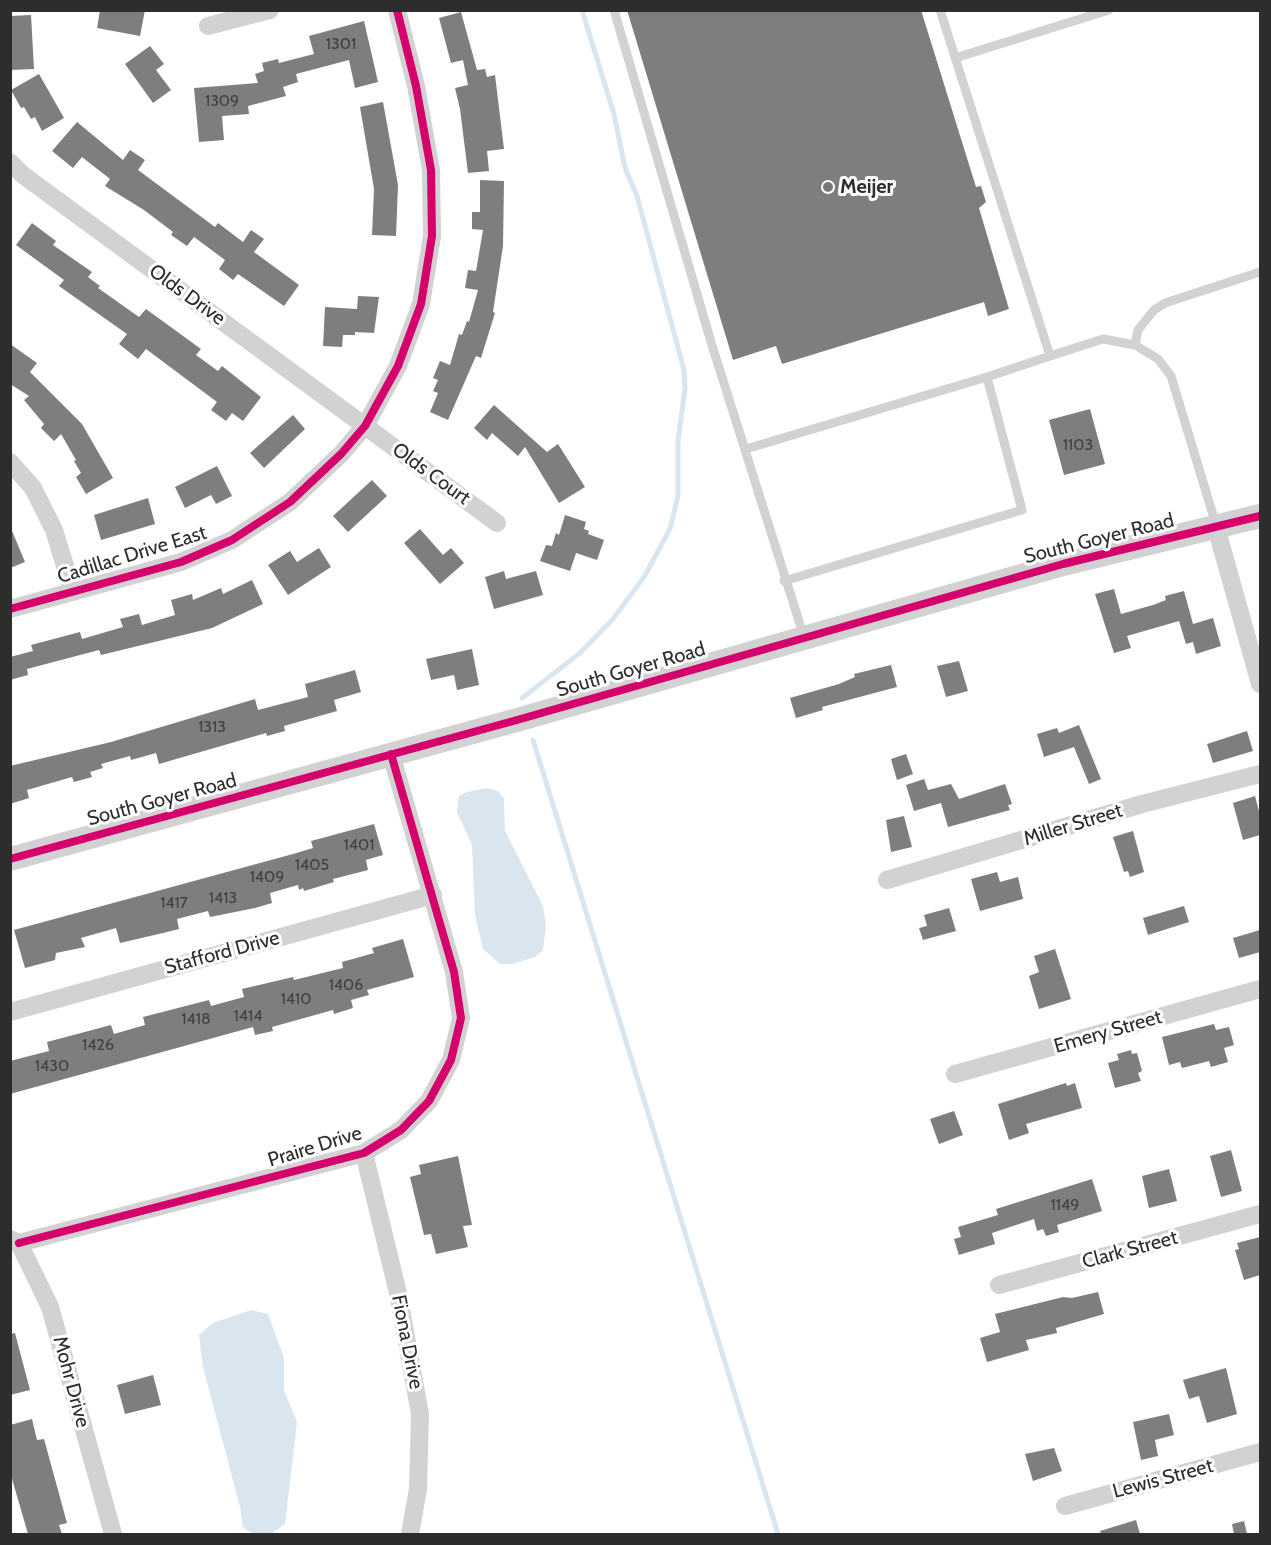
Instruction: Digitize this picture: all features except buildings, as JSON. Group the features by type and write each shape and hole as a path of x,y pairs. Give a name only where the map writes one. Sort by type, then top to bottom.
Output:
{"street":[{"path":"208,26 270,10"},
{"name":"Cadillac Drive East","path":"10,609 182,562 232,540 290,502 341,454 365,426 398,366 421,304 432,236 431,170 416,86 397,10"},
{"name":"Olds Drive","path":"10,162 23,175 365,426"},
{"name":"Olds Court","path":"365,426 497,523"},
{"path":"10,462 33,488 54,530 73,592"},
{"name":"South Goyer Road","path":"10,859 1063,564 1260,516"},
{"path":"1216,527 1260,684"},
{"name":"Praire Drive","path":"15,1241 364,1153 401,1130 429,1101 451,1060 461,1018 454,972 391,754"},
{"name":"Miller Street","path":"887,880 1142,804 1260,774"},
{"name":"Stafford Drive","path":"10,1012 433,895"},
{"name":"Emery Street","path":"955,1074 1260,989"},
{"name":"Fiona Drive","path":"364,1153 398,1293 420,1414 418,1489 410,1534"},
{"name":"Clark Street","path":"999,1285 1260,1214"},
{"name":"Mohr Drive","path":"15,1241 50,1307 113,1534"},
{"name":"Lewis Street","path":"1065,1506 1260,1452"}],"lane":[{"path":"614,10 784,580 804,638"},
{"path":"940,10 1050,356"},
{"path":"955,58 1109,10"},
{"path":"1136,345 1138,330 1154,310 1165,303 1260,272"},
{"path":"746,449 1103,339 1136,345 1158,359 1171,376 1216,527"},
{"path":"784,580 1022,510 987,376"}],"shaded area":[{"path":"487,788 498,791 504,799 505,831 543,906 546,925 543,950 535,957 513,964 500,964 483,949 475,915 472,845 457,812 459,796"},
{"path":"251,1310 268,1314 284,1358 284,1390 297,1422 285,1524 271,1534 254,1534 243,1528 240,1507 203,1367 199,1335 213,1323"}],"waterway":[{"path":"522,698 580,653 613,619 644,577 670,529 678,496 678,441 685,389 684,370 637,196 625,168 614,114 582,10"},
{"path":"533,740 778,1534"}],"cycle path":[{"path":"10,609 181,562 232,540 290,502 341,454 365,426 398,366 421,304 432,236 431,170 416,86 397,10"},
{"path":"10,859 517,720 1063,564 1260,516"},
{"path":"19,1243 364,1153 401,1130 429,1101 451,1060 461,1018 454,972 391,754"}],"place":[{"name":"Meijer","path":"828,187"}]}
